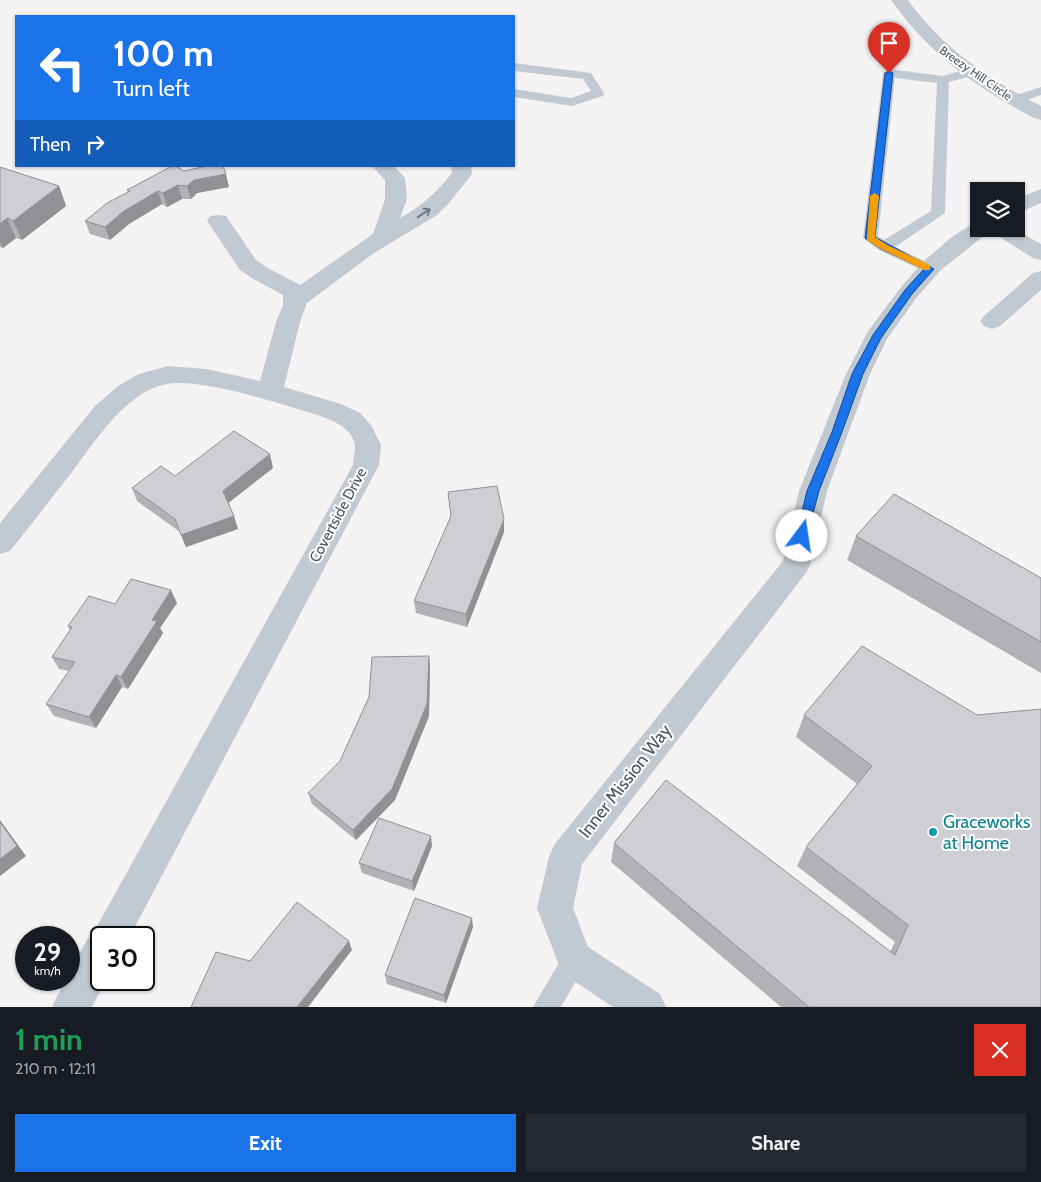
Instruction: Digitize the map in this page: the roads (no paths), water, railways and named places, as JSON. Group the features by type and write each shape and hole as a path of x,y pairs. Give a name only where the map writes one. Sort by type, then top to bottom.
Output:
{"street":[{"name":"Breezy Hill Circle","path":"899,0 925,34 952,58 1014,100 1041,114"},
{"path":"382,238 396,199 395,178 383,167"},
{"path":"295,300 382,238 430,210 442,199 462,174 461,167"},
{"path":"1025,203 1041,195"},
{"path":"218,221 251,267 266,277 286,284 295,292 295,300 270,392"},
{"path":"930,269 970,236"},
{"path":"1014,237 1041,252"},
{"name":"Inner Mission Way","path":"575,960 555,908 566,857 796,565 813,491 858,374 876,337 908,292 930,269"},
{"path":"992,321 1041,278"},
{"name":"Covertside Drive","path":"0,543 104,412 127,392 148,380 168,375 186,375 270,392 332,410 352,420 362,432 368,445 366,465 116,926"},
{"path":"575,960 647,1007"},
{"path":"71,1007 90,972"}],"lane":[{"path":"515,67 587,76 598,93 572,102 515,93"},
{"path":"930,269 884,247 870,238 889,73 943,80 971,72"},
{"path":"884,247 938,213 943,80"},
{"path":"1014,100 1041,92"},
{"path":"546,1007 575,960"}],"place":[{"name":"Graceworks at Home","path":"933,832"}]}
